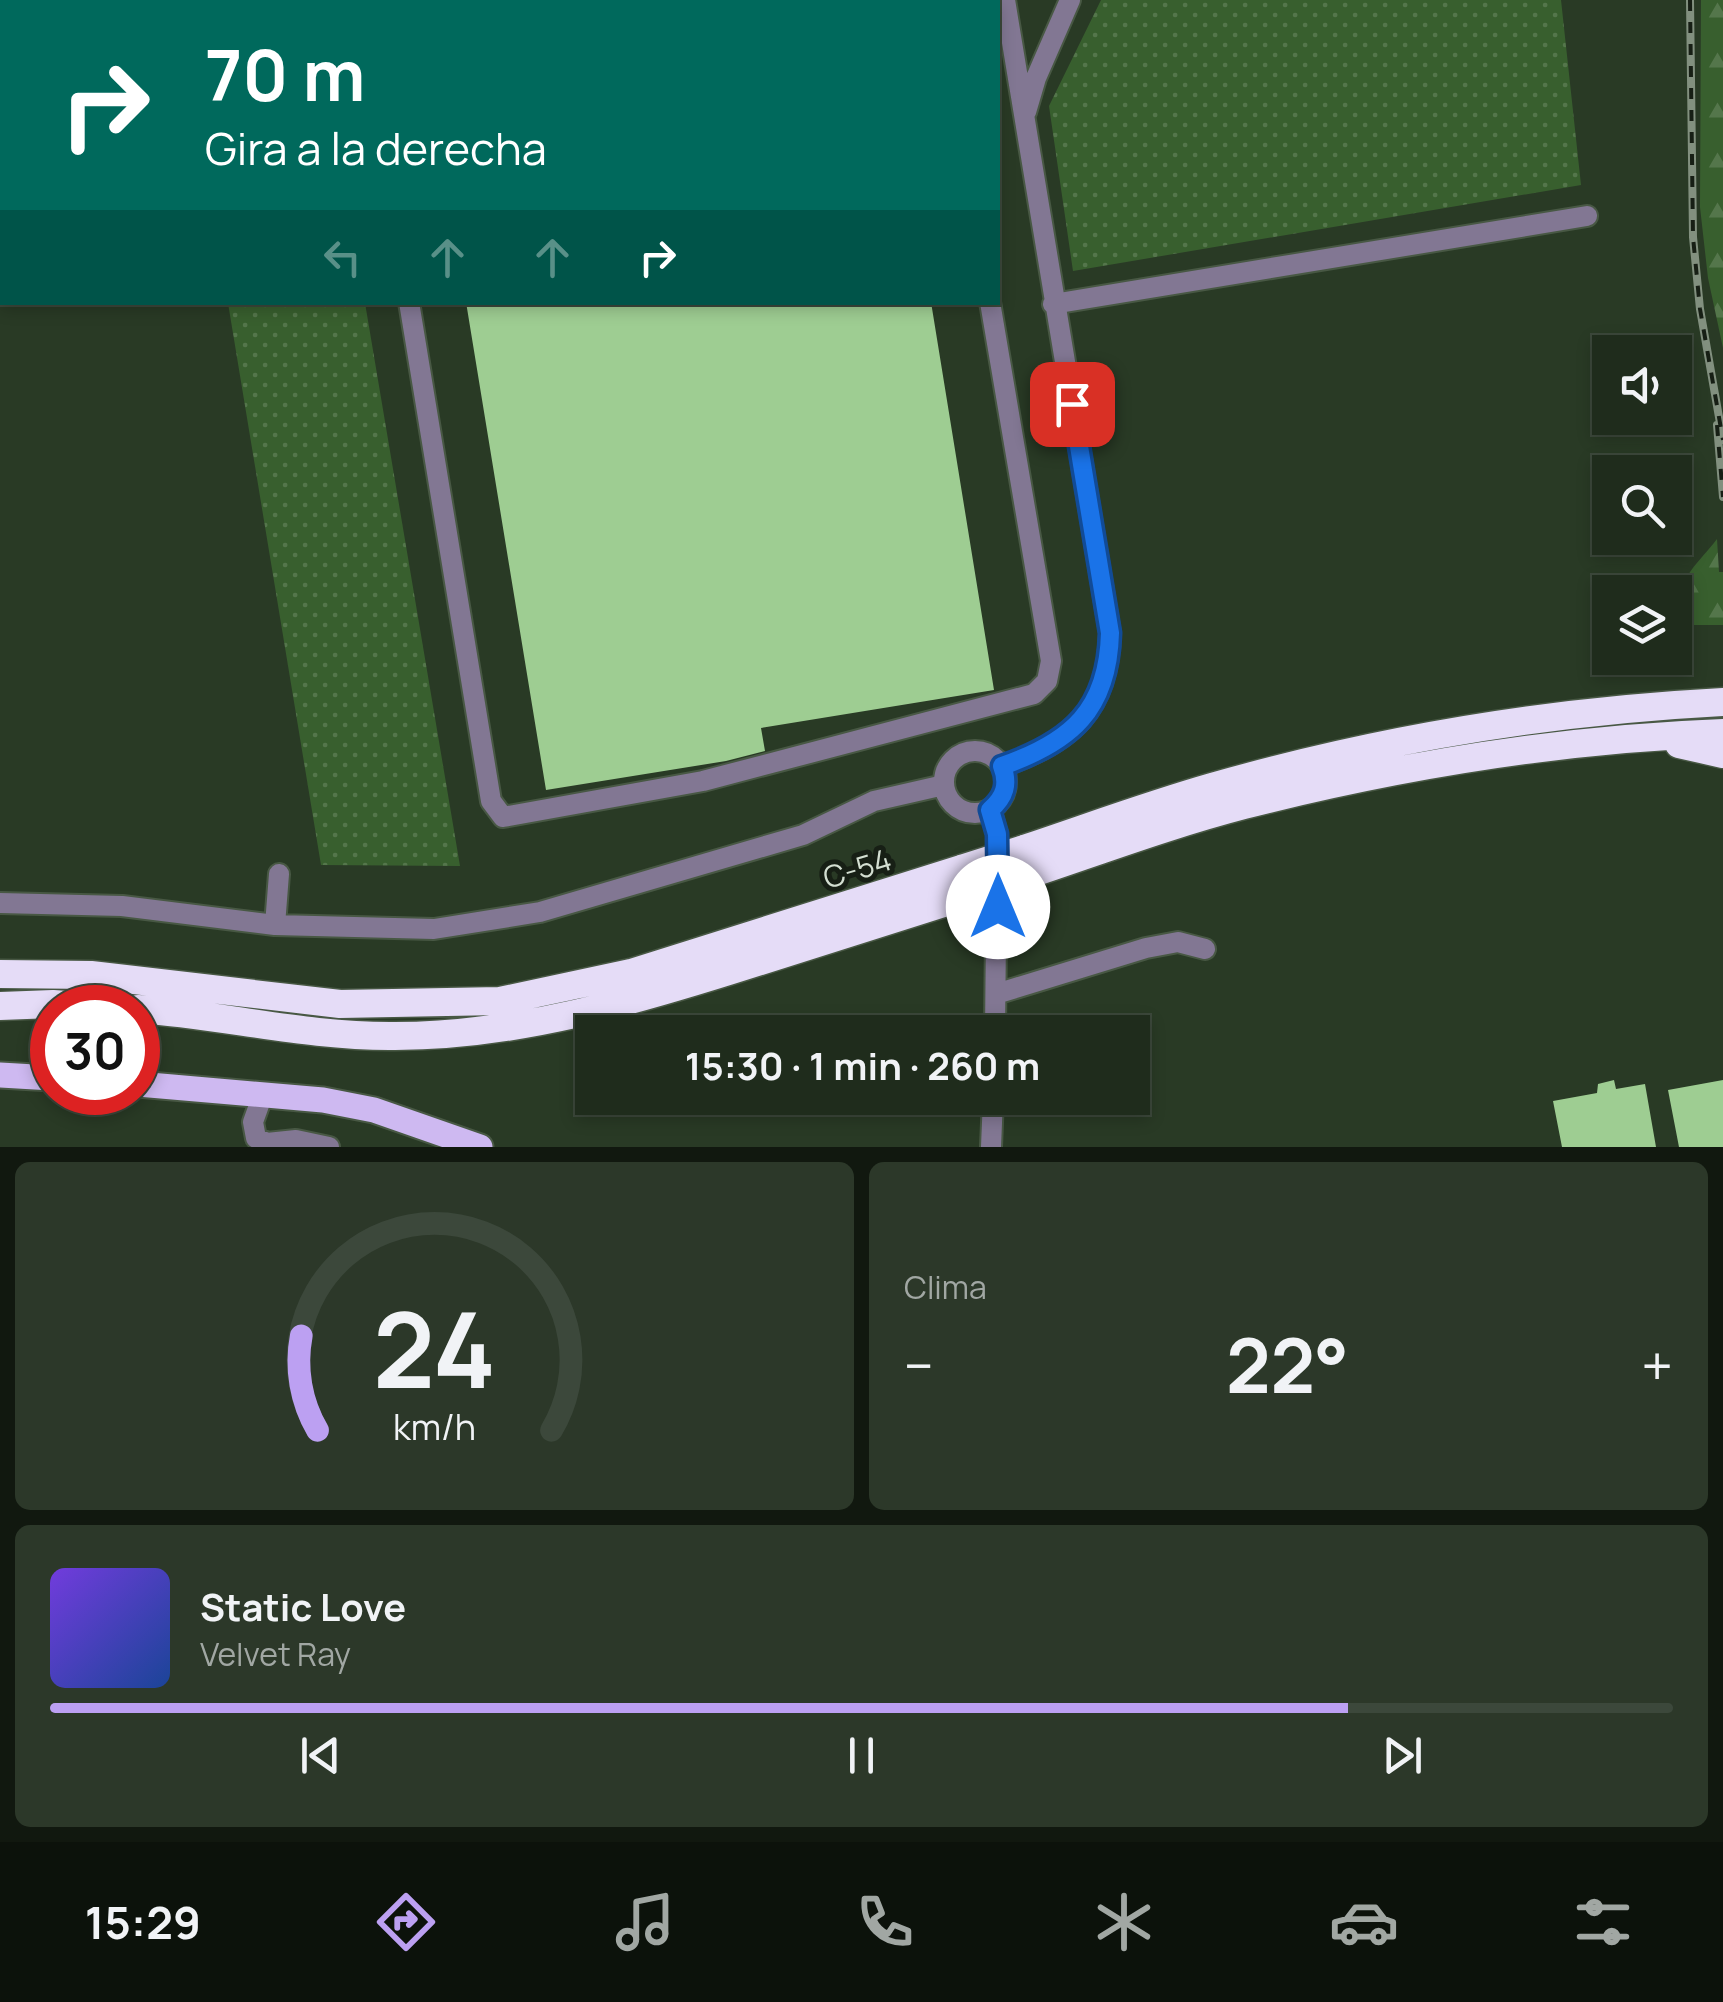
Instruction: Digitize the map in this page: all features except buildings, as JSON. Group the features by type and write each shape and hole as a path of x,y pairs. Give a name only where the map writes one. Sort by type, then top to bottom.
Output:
{"highway":[{"name":"C-54","path":"160,1012 286,1028 394,1036 490,1031 584,1013 711,977 1026,862 1210,787 1466,728 1648,705 1717,701"},
{"name":"C-54","path":"1026,862 1396,771 1522,749 1628,737 1723,733"},
{"path":"1628,737 1723,754"},
{"name":"C-54","path":"0,974 91,976 340,1004 500,1001 632,973 966,882"},
{"path":"0,1006 30,1005"}],"main road":[{"path":"0,1074 30,1076"},
{"path":"160,1086 323,1100 374,1110 480,1147"}],"street":[{"path":"1002,766 1062,740 1080,723 1110,658 1110,633 1005,0"},
{"path":"1024,118 1036,78 1070,0"},
{"path":"1053,304 1586,216"},
{"path":"409,305 491,801 503,817 703,781 1034,694 1046,681 1051,661 991,305"},
{"path":"966,752 986,753 1002,766 1004,795 990,810 961,810 952,804 944,785 949,765 966,752"},
{"path":"0,902 122,906 275,926 434,929 540,912 804,835 874,800 944,785"},
{"path":"990,810 997,834 995,1015"},
{"path":"275,926 279,874"},
{"path":"996,994 1162,945 1178,942 1205,949"},
{"path":"263,1094 254,1122 256,1138 267,1143 296,1140 329,1147"},
{"path":"990,1145 993,1115"}],"green space":[{"path":"1101,0 1561,0 1581,185 1073,271 1049,106"},
{"path":"1701,0 1723,0 1723,348 1708,278 1700,207"},
{"path":"228,305 365,305 460,866 321,865"},
{"path":"1717,539 1719,572 1723,572 1723,625 1692,625 1692,575 1689,575"}],"railway":[{"path":"1690,0 1693,237 1700,309 1723,440"},
{"path":"1717,425 1723,497"}],"route":[{"path":"998,907 997,834 990,810 1004,795 1006,776 1002,766 1062,740 1080,723 1110,658 1110,633 1072,404"}]}
